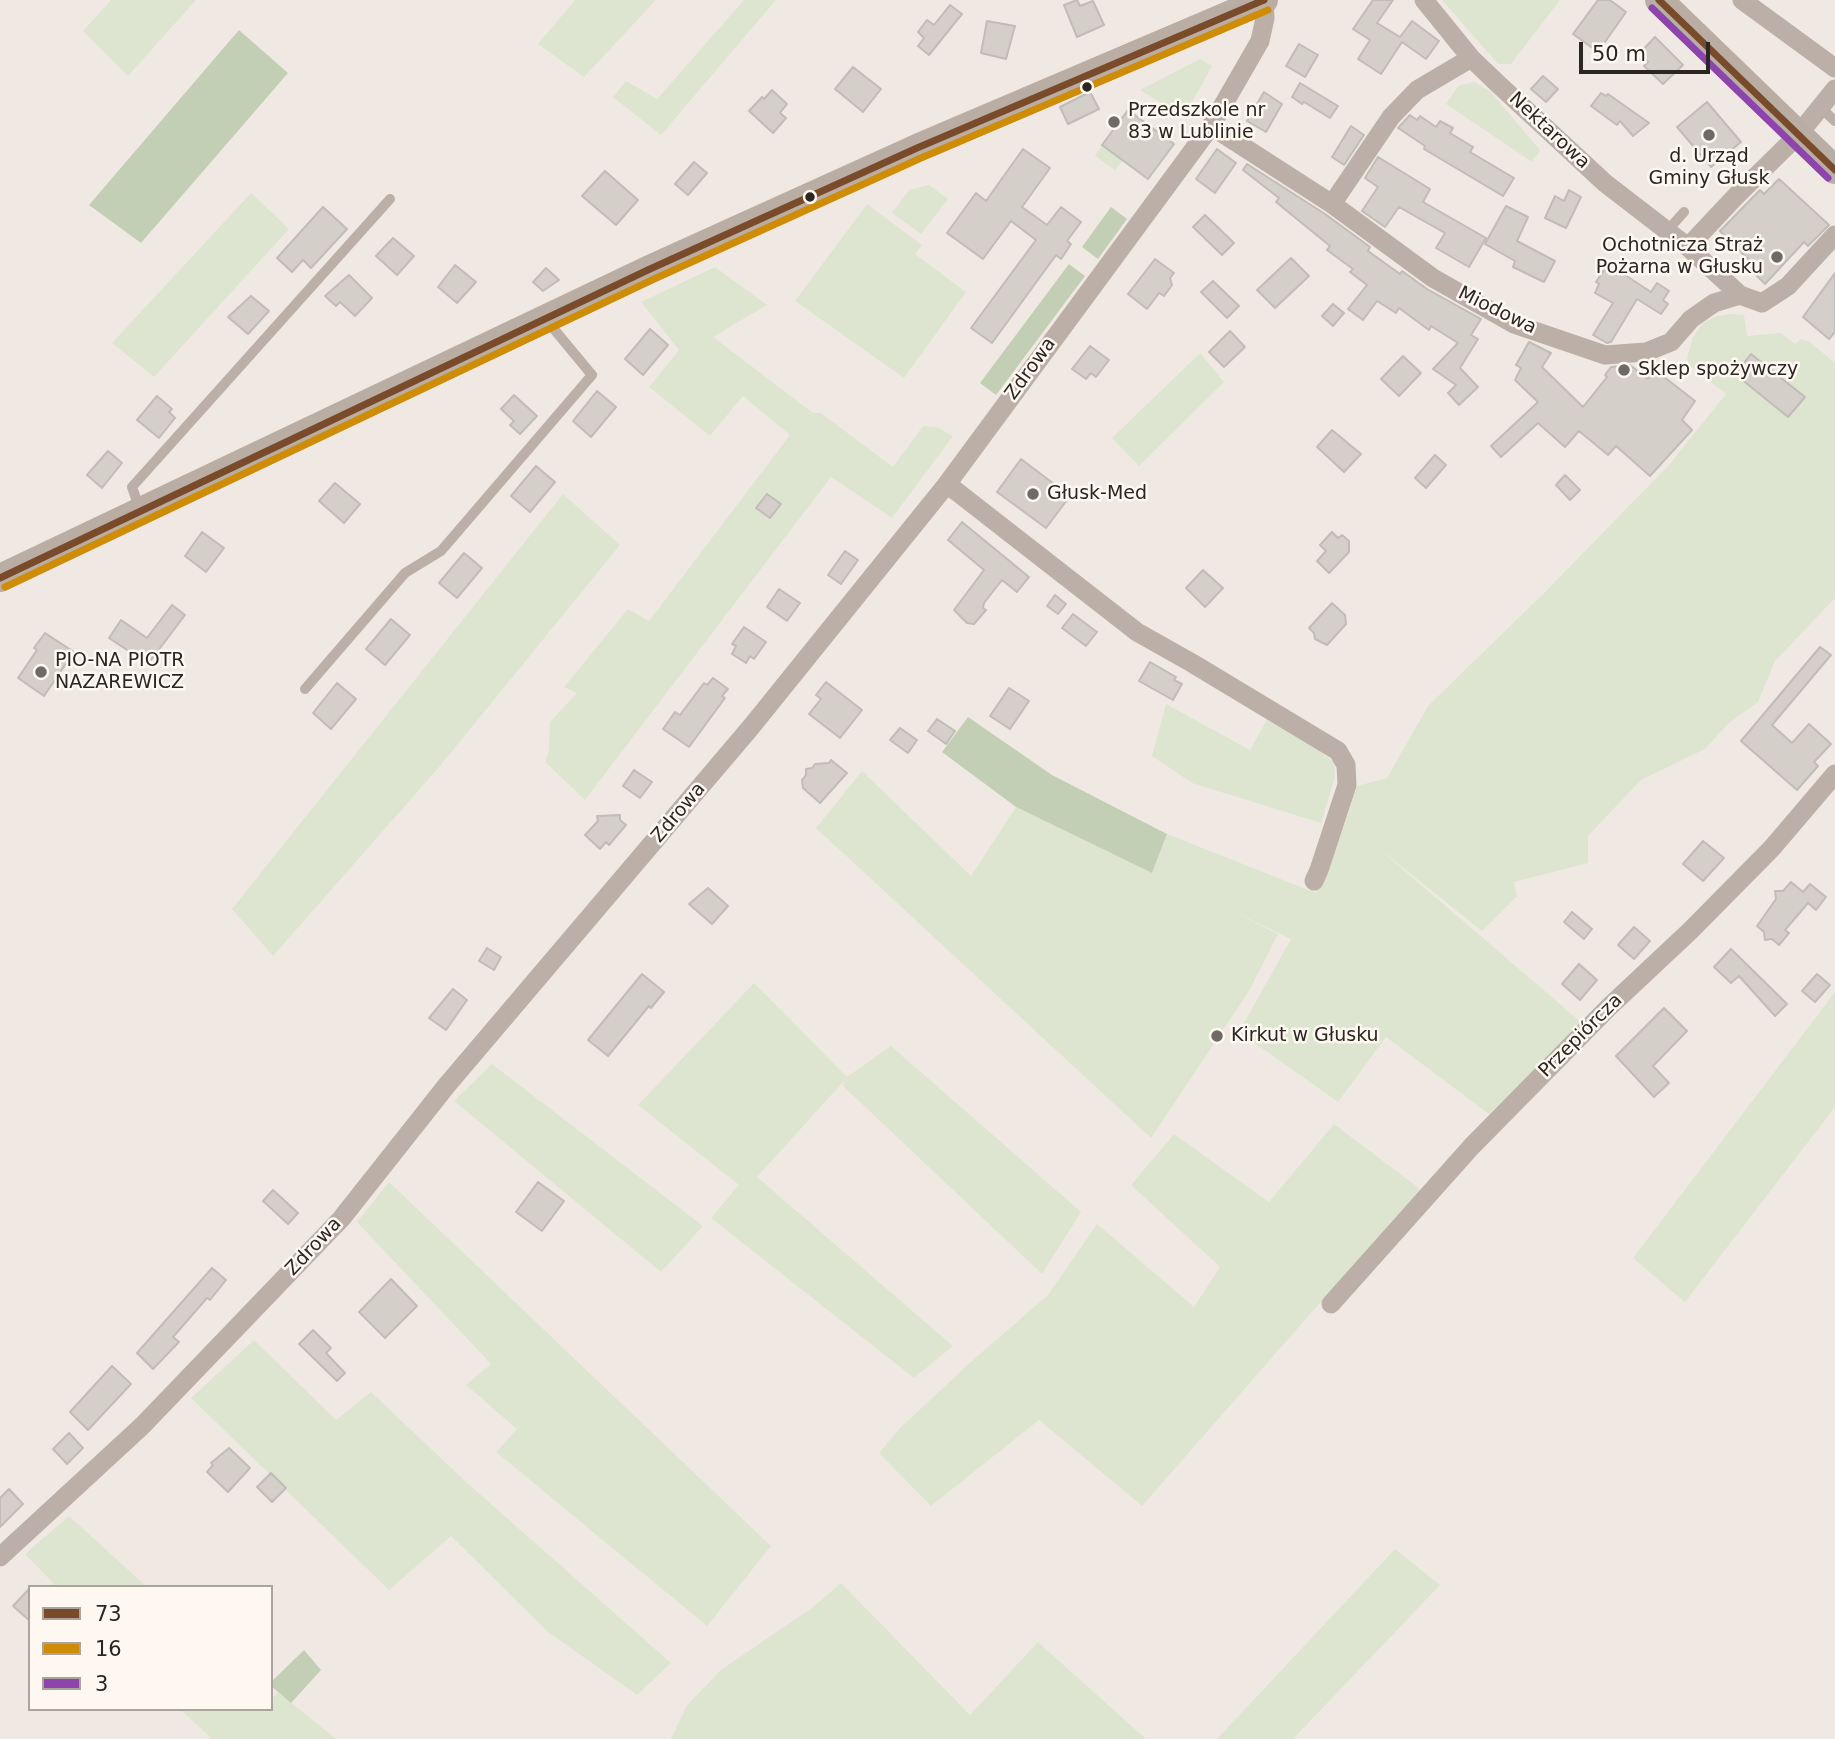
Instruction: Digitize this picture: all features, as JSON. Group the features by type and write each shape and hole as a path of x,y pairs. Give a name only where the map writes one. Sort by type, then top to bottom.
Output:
{"street":[{"path":"0,578 545,319 868,170 1264,0"},
{"name":"Zdrowa","path":"0,1557 142,1426 341,1219 447,1085 751,727 947,484 1211,126 1260,41 1265,18 1264,0"},
{"name":"Nektarowa","path":"1424,0 1471,58 1605,183 1688,247"},
{"path":"1660,0 1835,170"},
{"path":"1742,0 1835,68"},
{"path":"1332,204 1371,145 1417,90 1471,58"},
{"path":"1835,89 1828,115 1798,135 1688,247 1740,295 1762,303 1788,286 1835,235"},
{"name":"Miodowa","path":"1211,126 1332,204 1433,278 1514,324 1605,355 1646,352 1671,342 1691,319 1714,303 1740,295"},
{"path":"947,484 1137,632 1338,751 1346,765 1347,785 1314,881"},
{"name":"Przepiórcza","path":"1331,1304 1472,1146 1772,848 1835,774"}],"lane":[{"path":"140,511 131,487 390,199"},
{"path":"1666,232 1684,212"},
{"path":"305,689 405,573 441,551 592,375 545,319"}],"green space":[{"path":"111,0 196,0 128,76 83,31"},
{"path":"575,0 656,0 584,77 538,44"},
{"path":"744,0 776,0 661,135 613,97 626,81 657,99"},
{"path":"1442,0 1560,0 1511,64 1498,64"},
{"path":"239,30 288,73 141,243 89,205"},
{"path":"1200,59 1212,66 1184,117 1140,90"},
{"path":"1474,82 1490,91 1540,150 1532,162 1446,104 1458,86"},
{"path":"1102,145 1123,160 1115,170 1095,156"},
{"path":"929,185 948,199 921,234 892,213 909,190"},
{"path":"251,193 289,229 154,377 112,343"},
{"path":"867,204 922,245 915,254 966,292 904,378 795,301"},
{"path":"1111,207 1127,219 1098,259 1082,247"},
{"path":"1069,264 1085,276 996,395 980,383"},
{"path":"715,267 767,305 713,337 813,413 821,413 893,467 923,426 937,427 953,436 892,518 831,477 585,800 545,762 549,751 550,722 577,693 564,687 628,609 649,621 790,435 743,396 710,436 649,387 679,350 641,302"},
{"path":"1744,315 1747,336 1781,333 1795,344 1801,339 1810,342 1835,363 1835,598 1775,661 1758,702 1729,723 1705,749 1641,780 1588,836 1588,863 1514,882 1517,896 1482,931 1378,848 1582,1023 1489,1114 1386,1037 1338,1102 1239,1032 1291,939 1226,908 1278,934 1249,991 1151,1138 816,828 862,771 971,876 1016,807 1152,873 1167,834 1316,893 1346,821 1357,786 1387,778 1428,706 1545,592 1668,466 1726,394 1689,365 1687,358 1693,337 1703,323 1717,316"},
{"path":"1200,353 1224,382 1139,466 1112,438"},
{"path":"563,494 620,545 440,766 273,956 232,909"},
{"path":"1166,704 1250,750 1268,718 1334,762 1335,777 1321,823 1192,783 1152,756"},
{"path":"968,717 1052,775 1167,834 1152,873 1016,807 942,752"},
{"path":"754,983 847,1077 891,1046 1081,1212 1042,1274 843,1086 844,1081 757,1177 953,1346 914,1378 711,1218 739,1185 638,1105"},
{"path":"1835,992 1835,1107 1685,1302 1633,1258"},
{"path":"492,1064 703,1226 661,1272 454,1101"},
{"path":"1334,1124 1424,1192 1311,1313 1142,1506 1039,1420 931,1506 879,1453 900,1428 1048,1295 1097,1224 1194,1307 1220,1267 1131,1185 1174,1134 1269,1202"},
{"path":"389,1182 771,1546 707,1626 496,1452 517,1429 466,1385 491,1364 357,1222"},
{"path":"254,1340 336,1420 371,1392 465,1481 671,1663 637,1695 548,1632 451,1536 389,1590 191,1398"},
{"path":"69,1516 145,1585 55,1585 25,1554"},
{"path":"1395,1549 1440,1585 1293,1739 1217,1739"},
{"path":"841,1583 970,1715 1038,1642 1146,1739 671,1739 687,1705 722,1669 812,1608"},
{"path":"304,1650 321,1670 291,1703 273,1688 273,1680"},
{"path":"278,1692 336,1739 212,1739 182,1711 273,1711 273,1698"}],"building":[{"path":"1077,0 1080,6 1093,1 1104,25 1077,37 1064,5"},
{"path":"1373,0 1393,0 1377,23 1400,37 1412,21 1439,41 1426,59 1402,42 1381,74 1358,59 1370,40 1353,29"},
{"path":"1598,0 1610,0 1626,12 1598,52 1573,34"},
{"path":"950,5 962,14 929,55 918,46 924,38 918,32 927,20 934,25"},
{"path":"987,21 1015,26 1006,59 981,53"},
{"path":"1655,37 1683,65 1663,84 1644,66 1648,62 1640,53"},
{"path":"1299,44 1318,55 1305,77 1286,66"},
{"path":"853,67 881,89 863,112 835,89"},
{"path":"1543,76 1558,89 1546,102 1531,89"},
{"path":"1300,83 1338,106 1330,118 1292,97"},
{"path":"772,90 787,104 780,113 786,118 773,133 749,111"},
{"path":"1090,92 1099,109 1068,124 1060,107"},
{"path":"1264,92 1282,104 1266,132 1247,121"},
{"path":"1601,93 1606,96 1608,94 1649,123 1633,136 1620,121 1617,125 1591,106"},
{"name":"d. Urząd Gminy Głusk","path":"1707,102 1741,142 1711,167 1677,127"},
{"path":"1128,110 1174,144 1148,179 1102,145"},
{"path":"1410,115 1417,120 1420,116 1436,127 1440,121 1453,128 1450,133 1473,147 1470,152 1514,178 1503,196 1424,149 1425,146 1398,128"},
{"path":"1351,126 1364,135 1344,165 1332,157"},
{"path":"1023,149 1050,168 1022,207 1047,225 1061,207 1081,222 1067,241 1071,244 1061,259 1056,255 992,343 971,328 1036,240 1011,221 983,259 947,233 976,193 986,201"},
{"path":"1217,149 1236,163 1215,193 1196,179"},
{"path":"1378,157 1430,189 1423,202 1486,238 1469,267 1436,248 1445,233 1399,207 1385,227 1362,211 1378,187 1365,178"},
{"path":"694,162 707,173 688,195 675,184"},
{"path":"1247,164 1325,214 1370,247 1368,251 1400,274 1402,271 1427,289 1481,319 1471,335 1478,339 1460,368 1478,387 1459,405 1448,393 1456,385 1433,369 1458,343 1431,326 1429,330 1399,308 1396,313 1377,301 1363,320 1348,309 1367,285 1350,272 1353,269 1327,250 1330,246 1276,202 1279,198 1243,170"},
{"path":"605,171 638,200 616,225 582,196"},
{"path":"1779,179 1829,225 1808,246 1804,242 1765,284 1747,266 1750,261 1720,231 1760,190 1764,194"},
{"path":"1569,190 1581,197 1566,228 1545,218 1555,196 1564,201"},
{"path":"1506,206 1528,217 1517,241 1555,261 1544,282 1513,267 1515,261 1485,244"},
{"path":"323,207 347,229 311,268 303,260 292,272 277,258"},
{"path":"1205,215 1234,243 1222,255 1193,227"},
{"path":"393,238 414,256 397,275 376,256"},
{"path":"1291,258 1309,276 1275,308 1257,290"},
{"path":"1155,259 1174,273 1170,278 1172,285 1164,296 1159,293 1147,309 1128,294"},
{"path":"455,265 476,282 457,303 438,287"},
{"path":"546,268 559,280 543,291 533,282"},
{"path":"1604,270 1615,273 1617,270 1651,292 1657,283 1669,291 1663,300 1668,304 1661,314 1637,299 1611,342 1607,343 1593,335 1613,303 1595,293 1599,284 1596,282"},
{"path":"1835,273 1835,332 1829,339 1803,317"},
{"path":"349,275 372,298 355,316 340,302 336,306 325,296"},
{"path":"1213,281 1239,306 1227,318 1201,292"},
{"path":"251,296 269,311 248,334 228,317"},
{"path":"1333,304 1344,313 1333,326 1322,316"},
{"path":"650,329 668,345 643,375 625,359"},
{"path":"1230,331 1245,347 1224,367 1209,352"},
{"path":"1529,342 1551,353 1542,367 1583,407 1607,377 1605,375 1611,367 1630,365 1648,379 1655,370 1695,401 1682,420 1692,430 1650,476 1616,446 1608,455 1579,431 1565,447 1538,423 1501,457 1491,446 1538,402 1515,380 1521,368 1516,365"},
{"path":"1090,346 1109,360 1096,377 1091,373 1086,379 1072,369"},
{"path":"1751,354 1805,397 1788,417 1735,374"},
{"path":"1403,356 1421,373 1399,396 1381,379"},
{"path":"597,391 616,407 591,437 573,421"},
{"path":"514,395 537,416 520,434 510,425 514,421 501,409"},
{"path":"157,396 172,409 169,412 175,418 159,438 137,420"},
{"path":"1332,430 1361,454 1344,472 1317,447"},
{"path":"108,451 122,463 102,488 87,475"},
{"path":"1435,455 1446,465 1426,488 1415,478"},
{"name":"Głusk-Med","path":"1021,459 1070,496 1046,528 997,492"},
{"path":"536,466 555,482 530,512 511,496"},
{"path":"1565,475 1580,490 1570,500 1556,485"},
{"path":"335,483 360,504 344,523 319,501"},
{"path":"767,494 781,504 770,518 756,508"},
{"path":"962,522 1029,577 1017,592 1002,580 984,603 983,608 986,610 974,624 967,623 954,610 984,570 948,540"},
{"path":"202,532 224,548 206,572 185,556"},
{"path":"1332,532 1338,538 1342,535 1349,541 1349,552 1329,573 1317,561 1326,551 1320,545"},
{"path":"845,551 858,560 841,584 828,575"},
{"path":"464,553 482,568 457,598 439,583"},
{"path":"1203,570 1223,588 1205,607 1186,588"},
{"path":"779,589 800,603 787,621 767,607"},
{"path":"1055,595 1066,604 1058,614 1047,606"},
{"path":"1332,603 1345,615 1346,624 1327,645 1315,639 1309,628"},
{"path":"172,605 185,615 148,664 109,638 121,620 147,638"},
{"path":"1073,614 1097,632 1086,646 1062,628"},
{"path":"391,619 410,635 385,665 366,649"},
{"path":"744,627 766,642 754,659 750,656 746,663 732,654 736,646 732,644"},
{"name":"PIO-NA PIOTR NAZAREWICZ","path":"45,633 74,652 44,696 18,678"},
{"path":"1820,647 1831,655 1772,725 1792,743 1809,724 1831,744 1814,762 1818,766 1797,790 1741,741"},
{"path":"1150,662 1176,677 1174,680 1182,684 1173,700 1139,681"},
{"path":"713,678 728,689 722,696 725,698 689,747 663,729 675,712 680,715 704,683 707,685"},
{"path":"826,682 862,710 840,738 809,714 821,699 816,695"},
{"path":"337,683 356,699 331,729 313,713"},
{"path":"1009,688 1029,701 1010,729 990,716"},
{"path":"937,719 955,731 946,744 928,731"},
{"path":"900,728 917,740 908,753 890,740"},
{"path":"831,760 847,773 820,803 803,788 802,780 806,769 815,764 829,763"},
{"path":"634,770 652,782 640,798 623,786"},
{"path":"620,815 620,820 626,825 609,845 606,842 600,849 585,835 598,821 597,816"},
{"path":"1703,841 1724,858 1703,881 1683,864"},
{"path":"1791,882 1803,892 1810,884 1826,897 1816,910 1808,903 1785,930 1789,933 1779,945 1772,939 1765,940 1764,932 1757,926 1776,899 1775,891 1783,891"},
{"path":"708,888 728,906 712,924 689,904"},
{"path":"1572,912 1592,929 1584,939 1564,922"},
{"path":"1634,927 1650,941 1634,959 1618,945"},
{"path":"487,948 501,957 494,970 479,961"},
{"path":"1731,949 1787,1004 1775,1016 1739,976 1731,983 1714,967"},
{"path":"1579,964 1597,980 1580,1000 1562,984"},
{"path":"642,974 664,992 608,1056 588,1040"},
{"path":"1817,974 1830,985 1815,1002 1802,991"},
{"path":"453,989 467,1000 446,1030 429,1018"},
{"path":"1664,1008 1687,1031 1653,1066 1669,1083 1654,1097 1616,1056"},
{"path":"538,1182 564,1201 542,1231 516,1212"},
{"path":"273,1190 298,1213 288,1224 263,1201"},
{"path":"212,1268 226,1280 173,1337 179,1342 153,1369 137,1353"},
{"path":"391,1279 417,1306 385,1338 359,1312"},
{"path":"313,1330 331,1348 326,1353 345,1373 337,1381 299,1344"},
{"path":"112,1366 131,1384 88,1430 70,1412"},
{"path":"69,1433 83,1448 67,1464 53,1449"},
{"path":"229,1448 250,1468 228,1492 207,1472 213,1465 211,1463"},
{"path":"271,1473 286,1488 272,1502 257,1487"},
{"path":"9,1489 23,1504 0,1527 0,1498"},
{"path":"28,1590 28,1619 13,1606"}],"transit line":[{"name":"73","path":"0,578 650,269 917,148 1264,0"},
{"name":"73","path":"1659,0 1835,170"},
{"name":"3","path":"1652,8 1828,178"},
{"name":"16","path":"5,587 654,279 921,158 1268,10"}],"place":[{"name":"Przedszkole nr 83 w Lublinie","path":"1114,122"},
{"name":"d. Urząd Gminy Głusk","path":"1709,135"},
{"name":"Ochotnicza Straż Pożarna w Głusku","path":"1777,257"},
{"name":"Sklep spożywczy","path":"1624,370"},
{"name":"Głusk-Med","path":"1033,494"},
{"name":"PIO-NA PIOTR NAZAREWICZ","path":"41,672"},
{"name":"Kirkut w Głusku","path":"1217,1036"}]}
